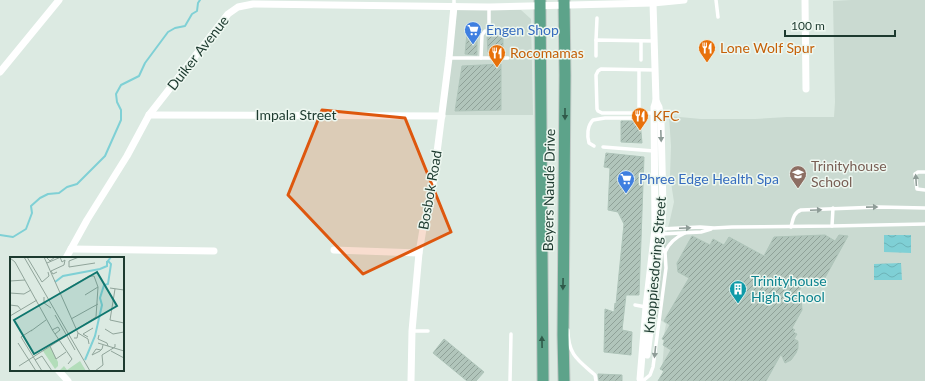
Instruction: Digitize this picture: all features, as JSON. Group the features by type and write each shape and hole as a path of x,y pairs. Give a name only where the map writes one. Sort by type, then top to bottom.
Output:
{"main road":[{"name":"Beyers Naudé Drive","path":"540,3 543,381"},
{"name":"Beyers Naudé Drive","path":"564,3 566,75 565,304 563,335 564,381"}],"street":[{"path":"0,72 59,0"},
{"name":"Duiker Avenue","path":"67,257 128,156 149,115 228,14 238,7 253,4 454,3 489,7 540,3 653,2 684,0"},
{"path":"804,0 806,89"},
{"name":"Knoppiesdoring Street","path":"643,381 649,307 658,231 663,208 654,113 656,101 653,2"},
{"name":"Bosbok Road","path":"411,381 412,331 419,253 432,184 442,116 454,3"},
{"name":"Knoppiesdoring Street","path":"656,101 659,107 658,151"},
{"name":"Impala Street","path":"149,115 442,116"},
{"name":"Knoppiesdoring Street","path":"649,307 660,246 658,231"},
{"path":"71,249 214,252"},
{"path":"334,250 419,253"},
{"path":"59,371 68,381"}],"lane":[{"path":"716,0 718,17"},
{"path":"489,7 489,31"},
{"path":"596,56 597,18"},
{"path":"482,58 482,35 485,31 504,30 508,34"},
{"path":"596,40 654,42"},
{"path":"641,41 641,60"},
{"path":"449,58 508,58"},
{"path":"654,113 602,113 598,111 596,75 601,69 655,70"},
{"path":"639,70 639,113"},
{"path":"594,146 589,144 588,138 589,125 593,120 632,118"},
{"path":"603,147 658,151"},
{"path":"925,172 918,172 915,174 917,189 925,190"},
{"path":"832,226 834,208"},
{"path":"791,227 794,215 798,211 834,208 925,208"},
{"path":"658,231 700,227 791,227 925,224"},
{"path":"658,231 701,232 714,228"},
{"path":"643,381 650,375 653,367 666,268 665,252 678,236 686,232"},
{"path":"660,246 665,252"},
{"path":"635,305 649,307"},
{"path":"568,328 569,344 571,349 579,362 595,374 596,381"},
{"path":"412,331 428,331"},
{"path":"510,381 511,334"}],"highlighted area":[{"path":"322,110 405,118 451,232 363,274 288,195"}],"shaded area":[{"name":"Trinityhouse School","path":"925,0 925,381 659,381 663,372 663,340 666,324 655,316 665,236 674,202 670,176 671,146 669,116 701,119 834,117 833,1"},
{"path":"457,10 521,10 531,19 533,115 444,115"}],"water":[{"path":"884,235 911,235 911,253 884,252"},
{"path":"901,263 902,280 874,280 874,264"}],"building":[{"path":"468,23 475,24 474,32 477,33 477,55 465,54"},
{"path":"487,35 503,35 503,51 488,52"},
{"path":"501,64 501,110 455,111 462,66"},
{"path":"621,121 640,121 642,143 621,142"},
{"path":"606,153 644,157 639,295 626,295 622,330 632,332 631,355 604,352 605,309 614,312 615,303 616,304 624,224 618,212 608,210 610,168 604,167"},
{"name":"Trinityhouse High School","path":"825,235 835,241 839,235 848,236 822,283 811,277 808,283 804,281 798,293 800,294 799,296 801,298 802,310 792,328 795,330 793,332 797,334 794,339 798,341 798,348 791,360 785,363 781,354 766,381 658,381 664,371 660,369 671,350 663,345 665,340 662,339 670,325 664,321 689,278 678,272 677,263 692,236 710,245 713,239 724,245 729,237 764,256 774,237"},
{"path":"444,339 484,372 476,381 467,381 433,353"},
{"path":"598,374 622,375 622,381 599,381"}],"waterway":[{"path":"0,235 13,237 26,229 32,213 31,206 40,198 48,194 59,193 67,187 77,184 105,156 121,120 121,110 117,102 116,94 121,85 139,76 145,63 168,32 175,28 185,26 192,14 197,11 200,0"}],"place":[{"name":"Engen Shop","path":"473,45"},
{"name":"Lone Wolf Spur","path":"707,63"},
{"name":"Rocomamas","path":"497,68"},
{"name":"KFC","path":"640,131"},
{"name":"Trinityhouse School","path":"798,189"},
{"name":"Phree Edge Health Spa","path":"626,194"},
{"name":"Trinityhouse High School","path":"738,304"}]}
